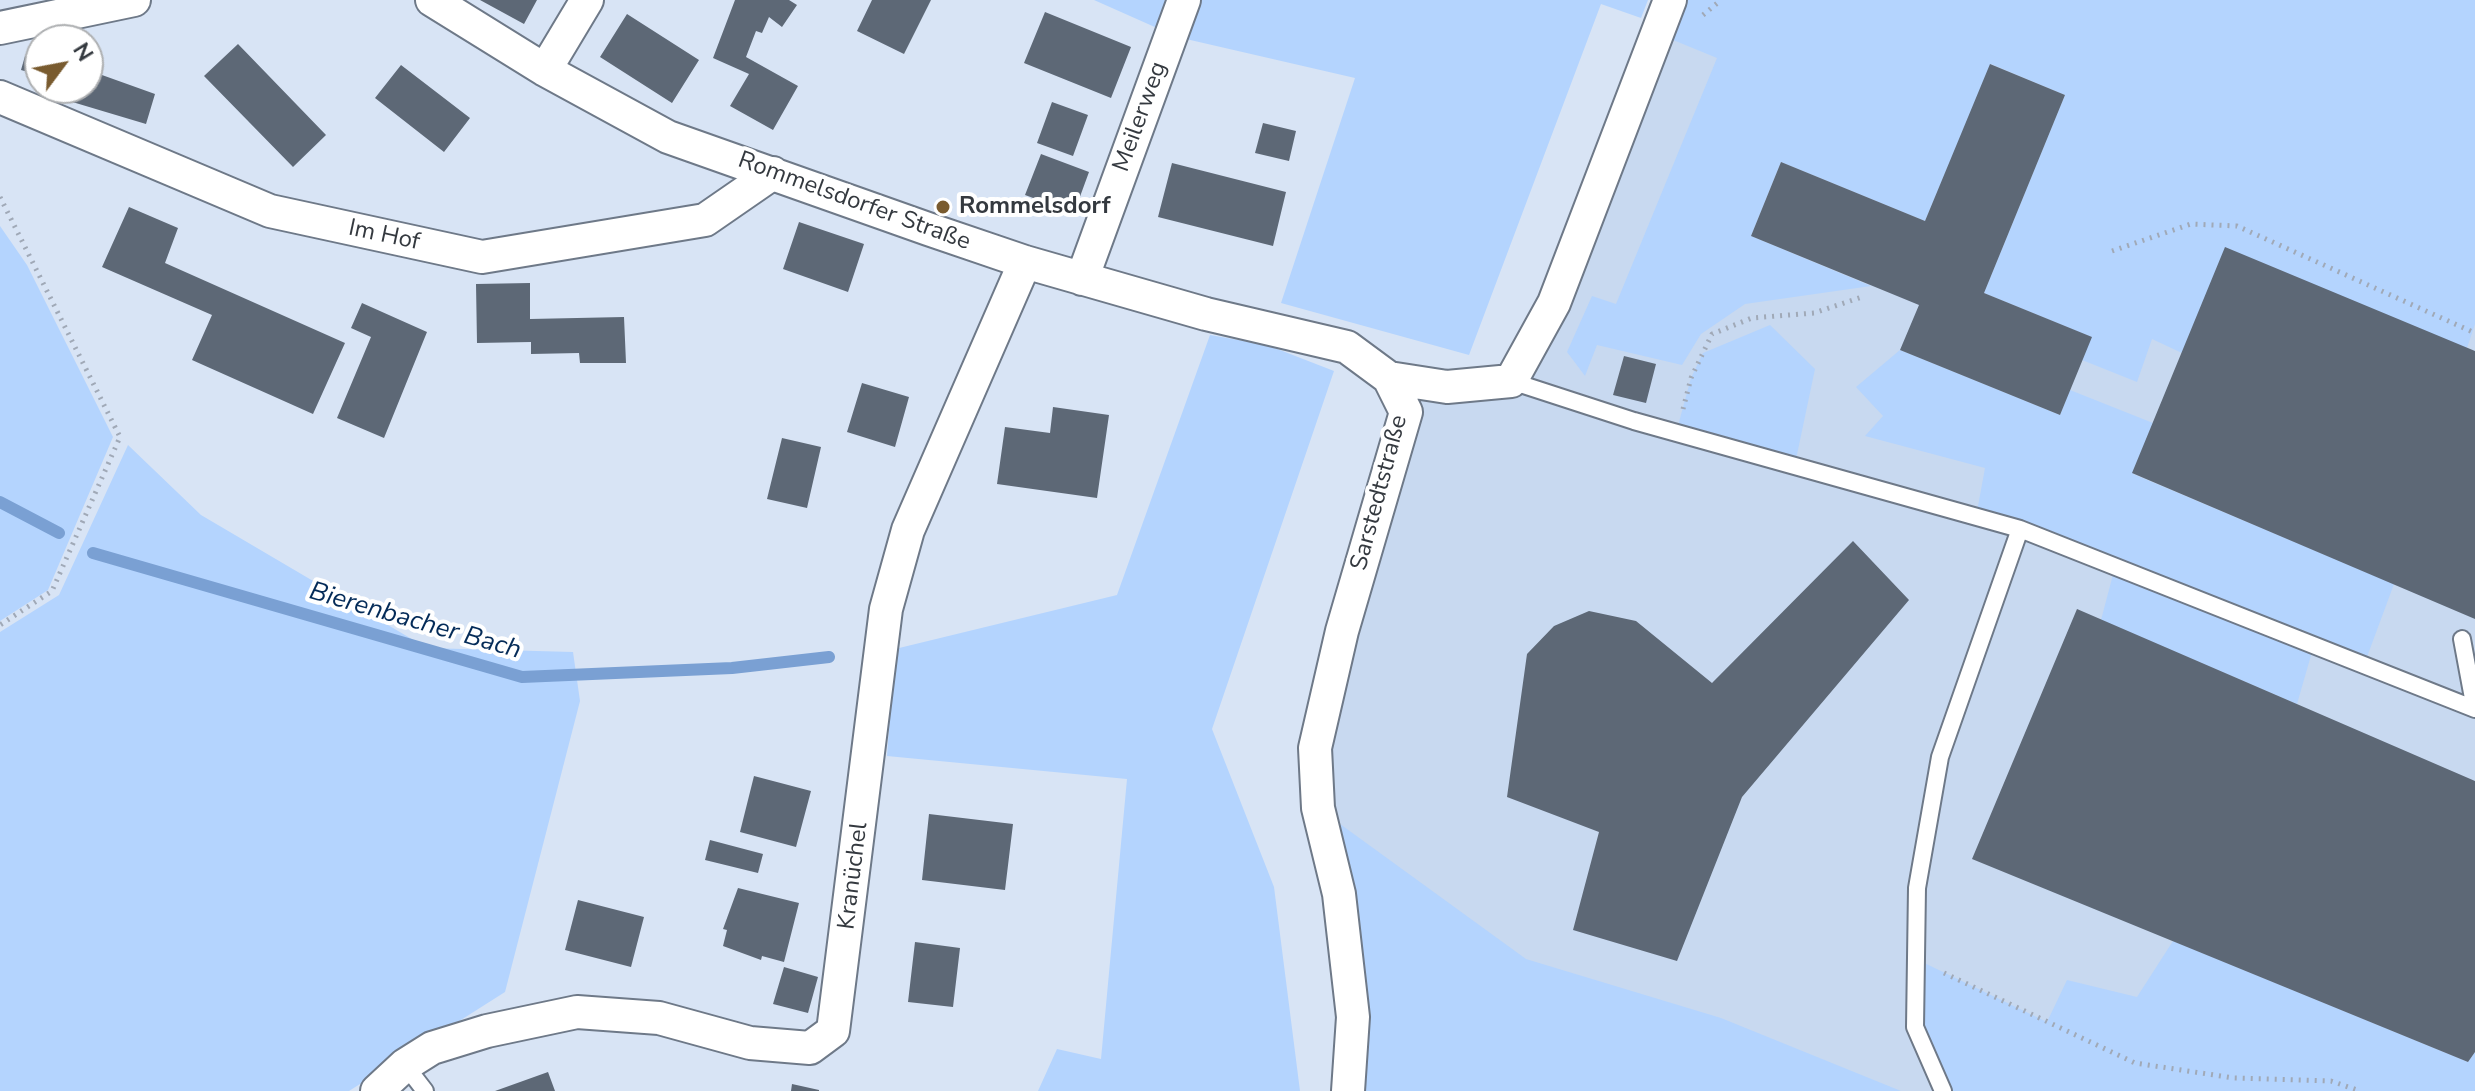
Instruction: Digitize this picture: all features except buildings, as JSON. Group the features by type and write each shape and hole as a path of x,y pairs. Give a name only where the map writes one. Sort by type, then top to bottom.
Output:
{"street":[{"path":"0,28 134,0"},
{"name":"Rommelsdorfer Straße","path":"432,0 545,70 668,137 1025,262 1206,314 1347,347 1389,378"},
{"path":"545,70 587,0"},
{"name":"Meilerweg","path":"1082,279 1184,0"},
{"path":"1511,381 1554,303 1670,0"},
{"name":"Im Hof","path":"0,97 270,211 482,257 705,220 773,173"},
{"name":"Kranüchel","path":"377,1091 405,1065 432,1048 487,1031 577,1012 659,1018 750,1043 810,1048 833,1031 886,609 908,530 1025,262"},
{"name":"Sarstedtstraße","path":"1389,378 1447,387 1511,381"},
{"name":"Sarstedtstraße","path":"1348,1091 1353,1017 1339,894 1318,808 1315,748 1342,631 1406,412 1389,378"}],"lane":[{"path":"1511,381 1676,433 2020,529 2475,709"},
{"path":"1943,1091 1915,1027 1917,888 1940,757 2020,529"},
{"path":"2462,639 2475,709"},
{"path":"405,1065 425,1091"}],"path":[{"path":"0,197 120,437 52,591 0,625"},
{"path":"2112,251 2191,224 2237,226 2475,333"},
{"path":"1676,433 1691,378 1712,334 1752,318 1814,313 1862,297"},
{"path":"1916,959 2135,1063 2234,1078 2331,1081 2360,1091"}],"shaded area":[{"path":"1094,0 1168,0 1157,28"},
{"path":"1201,0 1648,0 1641,18 1601,4 1469,355 1281,303 1355,78 1186,39"},
{"path":"1670,0 2475,0 2475,324 2467,348 2182,353 2152,339 2137,382 2082,360 2091,337 1984,293 2065,95 1991,64 1925,221 1781,162 1751,236 1871,286 1745,304 1701,334 1682,365 1597,345 1585,376 1567,352 1592,296 1616,304 1717,58 1656,33"},
{"path":"2475,0 2475,1091 1348,1091 1318,808 1395,449 1389,378 1511,381 1656,33"},
{"path":"0,226 27,265 113,437 48,590 0,621"},
{"path":"1770,325 1815,369 1795,464 1676,433 1691,378 1703,353"},
{"path":"1210,335 1267,345 1334,371 1212,729 1274,887 1300,1091 1038,1091 1057,1049 1101,1059 1127,779 887,756 895,649 1117,595"},
{"path":"1900,350 2060,415 2070,390 2153,423 2133,474 2394,584 2364,665 2314,645 2297,704 2101,620 2115,567 1976,517 1985,468 1865,436 1883,416 1856,387"},
{"path":"128,445 201,515 427,648 573,652 580,701 505,992 349,1091 0,1091 0,632 59,595"},
{"path":"1318,808 1526,959 1721,1018 1901,1091 1348,1091"},
{"path":"2173,941 2468,1062 2475,1052 2475,1091 1943,1091 1915,1027 1916,959 2047,1022 2067,980 2137,997"}],"waterway":[{"name":"Bierenbacher Bach","path":"0,502 59,533"},
{"name":"Bierenbacher Bach","path":"93,553 522,677 732,668 829,657"}],"place":[{"name":"Rommelsdorf","path":"943,207"}]}
